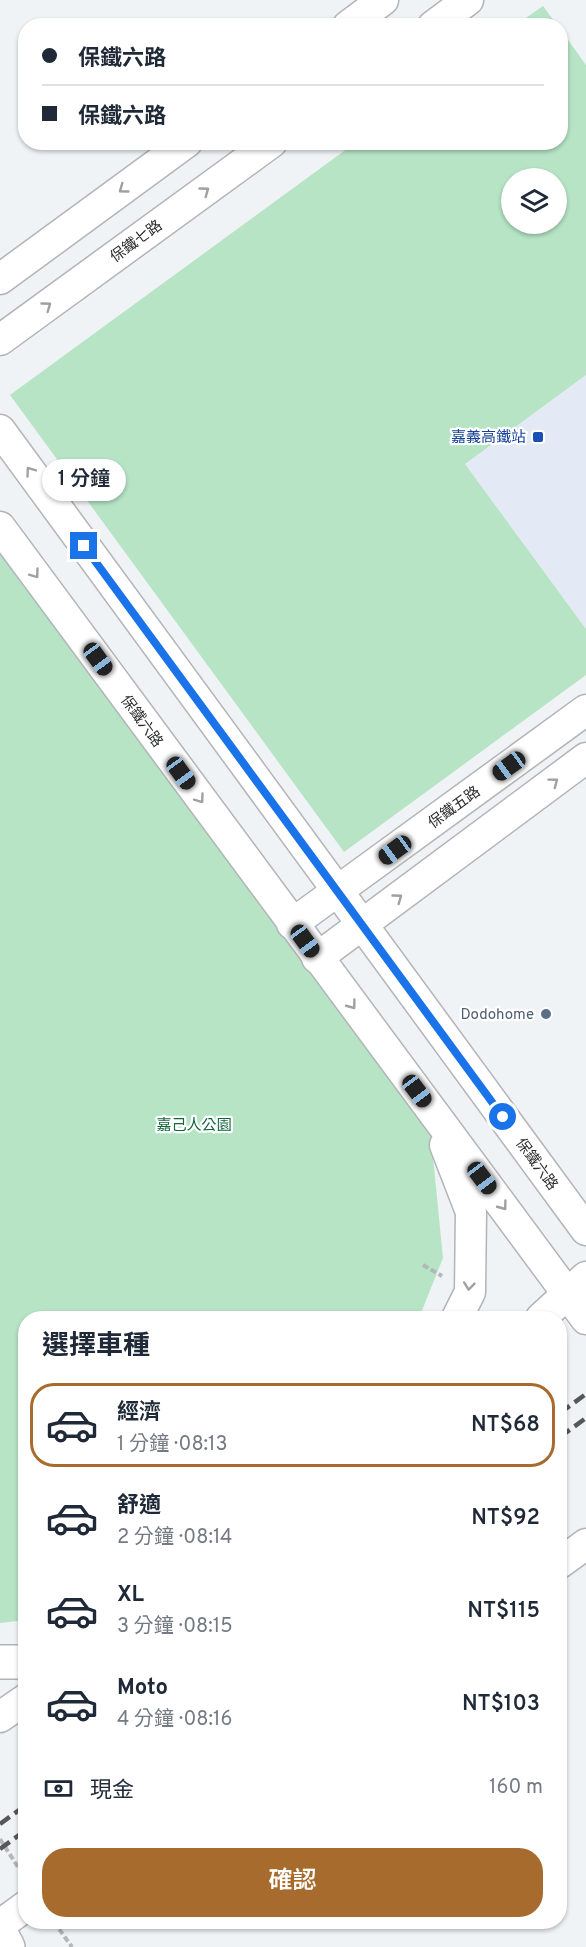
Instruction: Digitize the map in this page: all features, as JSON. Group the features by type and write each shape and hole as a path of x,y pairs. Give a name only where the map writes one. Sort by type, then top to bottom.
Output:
{"main road":[{"path":"0,1662 18,1662"},
{"path":"0,1932 8,1947"}],"street":[{"path":"359,18 383,0"},
{"path":"444,18 468,0"},
{"path":"0,279 176,150"},
{"name":"保鐵七路","path":"0,340 261,150"},
{"name":"保鐵六路","path":"0,430 586,1230"},
{"name":"保鐵六路","path":"0,527 430,1109 577,1285 586,1318"},
{"name":"保鐵五路","path":"292,924 586,710"},
{"path":"317,958 586,758"},
{"path":"430,1109 471,1212 470,1292 460,1311"},
{"path":"549,1311 577,1285"},
{"path":"567,1559 586,1544"},
{"path":"567,1564 586,1560"},
{"path":"0,1717 18,1705"},
{"path":"0,1925 18,1912"}],"path":[{"path":"0,1839 18,1867"},
{"path":"59,1929 72,1947"}],"shaded area":[{"path":"586,375 586,629 465,464"}],"green space":[{"path":"543,6 552,18 526,18"},
{"path":"568,40 586,65 586,375 465,464 586,629 586,675 344,852 10,395 345,150 568,150"},
{"name":"嘉己人公園","path":"0,528 429,1117 443,1258 422,1311 18,1311 18,1621 0,1623"}],"railway":[{"path":"567,1408 586,1394"},
{"path":"567,1432 586,1418"},
{"path":"0,1824 18,1811"},
{"path":"0,1849 18,1836"}],"place":[{"name":"嘉義高鐵站","path":"538,437"},
{"name":"Dodohome","path":"546,1014"}],"route":[{"path":"84,546 503,1117"}]}
